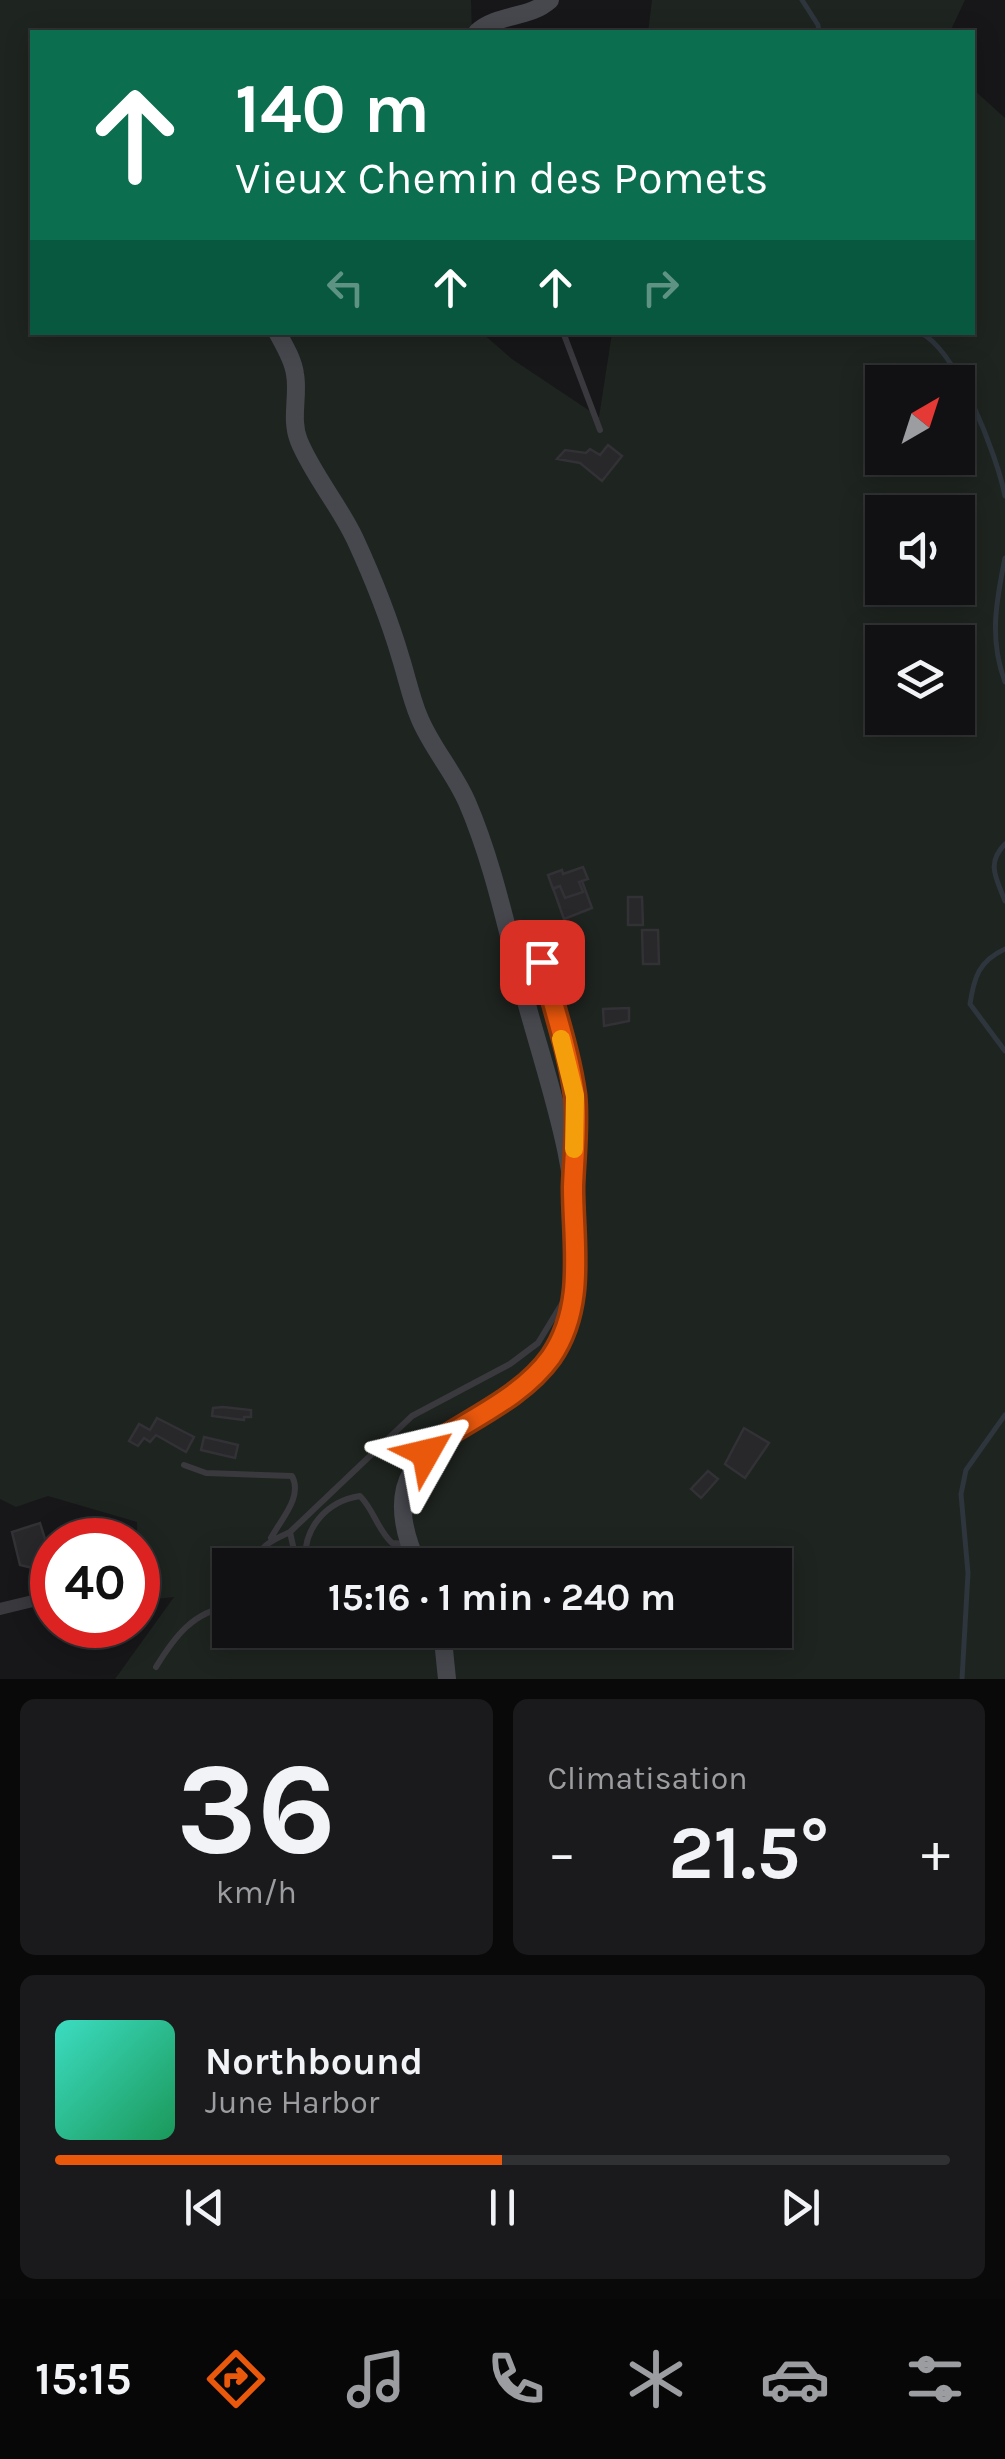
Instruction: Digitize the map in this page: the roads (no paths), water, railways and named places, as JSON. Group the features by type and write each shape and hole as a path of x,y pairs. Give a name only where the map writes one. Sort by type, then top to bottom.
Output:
{"street":[{"path":"480,30 490,22 531,12 550,0"},
{"path":"278,335 295,373 294,424 299,442 354,536 381,598 420,721 462,790 484,846 560,1116 573,1194 575,1280 562,1336 540,1370 512,1394 435,1443 418,1463 402,1504 402,1522 410,1548"},
{"path":"0,1610 30,1602"},
{"path":"443,1648 446,1679"}],"lane":[{"path":"564,335 600,430"},
{"path":"542,962 575,1096 573,1194"},
{"path":"270,1540 290,1532 412,1416 510,1364 538,1342 575,1280"},
{"path":"184,1464 206,1473 292,1476 296,1484 294,1500 263,1548"},
{"path":"306,1548 311,1528 326,1510 342,1498 360,1496 370,1505 378,1530 392,1543 408,1544"},
{"path":"290,1532 293,1548"},
{"path":"156,1667 172,1640 202,1612 212,1609"}],"waterway":[{"path":"802,0 819,30"},
{"path":"923,335 947,359 961,381 994,456 1005,496"},
{"path":"1005,558 996,635 1005,682"},
{"path":"1005,844 994,864 1005,901"},
{"path":"1005,949 979,971 970,1004 1005,1051"},
{"path":"962,1679 968,1573 961,1494 966,1470 1005,1415"}]}
